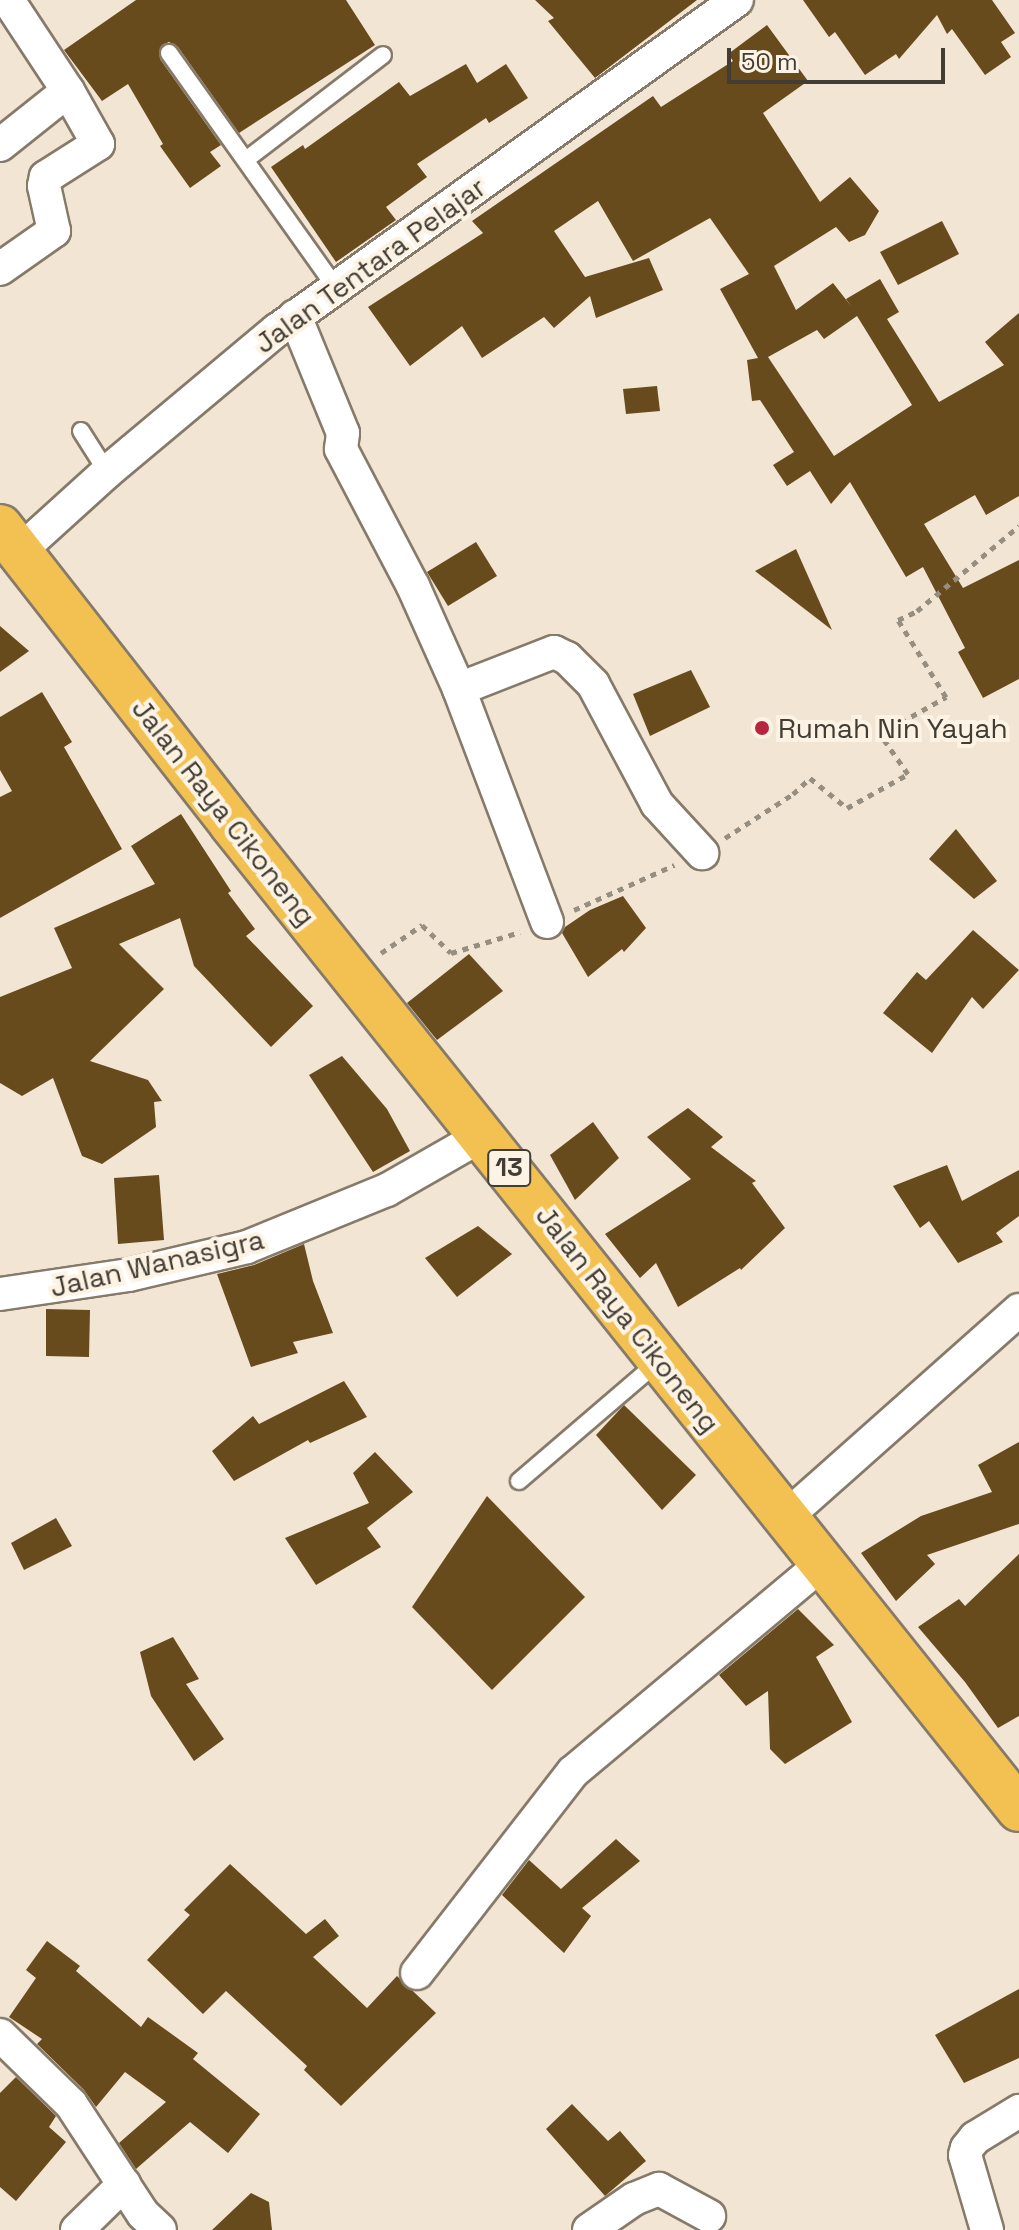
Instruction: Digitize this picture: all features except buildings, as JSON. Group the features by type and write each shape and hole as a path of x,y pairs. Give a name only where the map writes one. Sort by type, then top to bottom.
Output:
{"highway":[{"name":"Jalan Raya Cikoneng","path":"10,539 351,973 1019,1809"}],"street":[{"path":"0,269 54,231 44,186 46,177 98,144 68,91 8,0"},
{"name":"Jalan Tentara Pelajar","path":"10,539 107,472 295,316 737,0"},
{"path":"0,145 68,91"},
{"path":"295,316 343,433 341,449 413,586 459,689 547,922"},
{"path":"459,689 554,652 567,658 593,684 657,804 702,853"},
{"name":"Jalan Wanasigra","path":"0,1294 129,1275 247,1247 387,1190 483,1135"},
{"path":"786,1517 1019,1310"},
{"path":"417,1973 573,1772 822,1564"},
{"path":"0,2035 71,2104 143,2214 160,2230"},
{"path":"987,2230 965,2155 975,2138 1019,2111"},
{"path":"77,2230 124,2184"},
{"path":"589,2230 634,2199 659,2189 709,2216"}],"lane":[{"path":"169,53 336,288"},
{"path":"247,159 383,55"},
{"path":"81,431 107,472"},
{"path":"519,1481 660,1360"}],"path":[{"path":"351,973 422,925 451,953 493,943 547,922 702,853 793,794 810,778 847,808 908,774 880,734 946,697 898,620 917,611 1019,526"}],"place":[{"name":"Rumah Nin Yayah","path":"762,728"}]}
